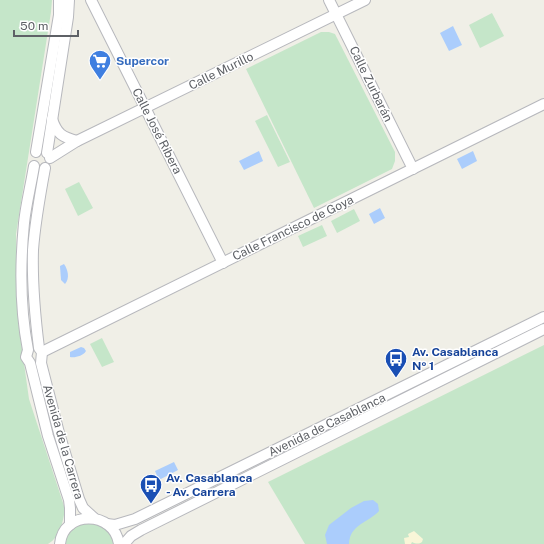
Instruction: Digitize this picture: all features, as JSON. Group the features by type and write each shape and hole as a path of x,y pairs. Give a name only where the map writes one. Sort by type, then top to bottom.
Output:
{"street":[{"path":"36,152 42,151 47,160 39,168 34,166 32,161 36,152 58,15 59,0"},
{"name":"Avenida de la Carrera","path":"69,0 68,17 47,160 36,223 33,249 34,301 40,354 59,432 79,499 83,508 94,518"},
{"name":"Calle José Ribera","path":"91,0 223,263"},
{"name":"Calle Zurbarán","path":"329,0 413,168"},
{"name":"Calle Murillo","path":"47,160 77,141 365,0"},
{"name":"Calle Francisco de Goya","path":"40,354 544,104"},
{"path":"52,118 56,131 68,139 77,141"},
{"name":"Avenida de la Carrera","path":"34,166 24,222 22,270 23,302 28,350 26,357 30,363 48,436 69,500 70,525"},
{"name":"Avenida de Casablanca","path":"107,524 115,525 135,519 544,317"},
{"name":"Avenida de Casablanca","path":"124,544 131,536 140,530 544,329"},
{"path":"28,350 31,348 40,354 34,364 30,363"},
{"path":"58,543 65,531 77,520 94,518 107,524 114,531 119,544"}],"green space":[{"path":"0,0 52,0 16,234 18,321 29,399 65,509 62,524 58,533 48,544 0,544"},
{"path":"492,13 504,36 480,48 469,25"},
{"path":"321,32 335,34 395,152 395,161 392,169 314,208 246,69"},
{"path":"267,115 290,162 278,167 255,121"},
{"path":"79,182 93,208 78,216 65,189"},
{"path":"354,209 360,221 337,233 331,221"},
{"path":"322,225 327,236 303,247 298,236"},
{"path":"102,338 114,362 102,367 90,344"},
{"path":"544,345 544,544 305,544 268,482"},
{"path":"84,522 101,524 113,537 115,544 64,544 66,537 71,531"}],"sand":[{"path":"414,531 423,539 422,542 417,544 412,542 411,544 405,544 404,538 409,537 408,534"}],"water":[{"path":"453,26 462,45 449,51 440,33"},
{"path":"259,151 263,161 244,170 239,161"},
{"path":"473,151 477,161 462,169 457,159"},
{"path":"380,208 385,218 374,224 369,214"},
{"path":"64,264 68,274 68,279 65,284 61,280 60,266"},
{"path":"81,347 86,351 85,353 79,356 70,357 70,352"},
{"path":"174,462 178,470 159,480 155,471"},
{"path":"373,500 378,504 379,511 356,528 350,537 349,544 327,544 325,535 329,525 351,508 364,501"}],"place":[{"name":"Supercor","path":"100,80"},
{"name":"Av. Casablanca Nº 1","path":"396,378"},
{"name":"Av. Casablanca - Av. Carrera","path":"151,504"}]}
